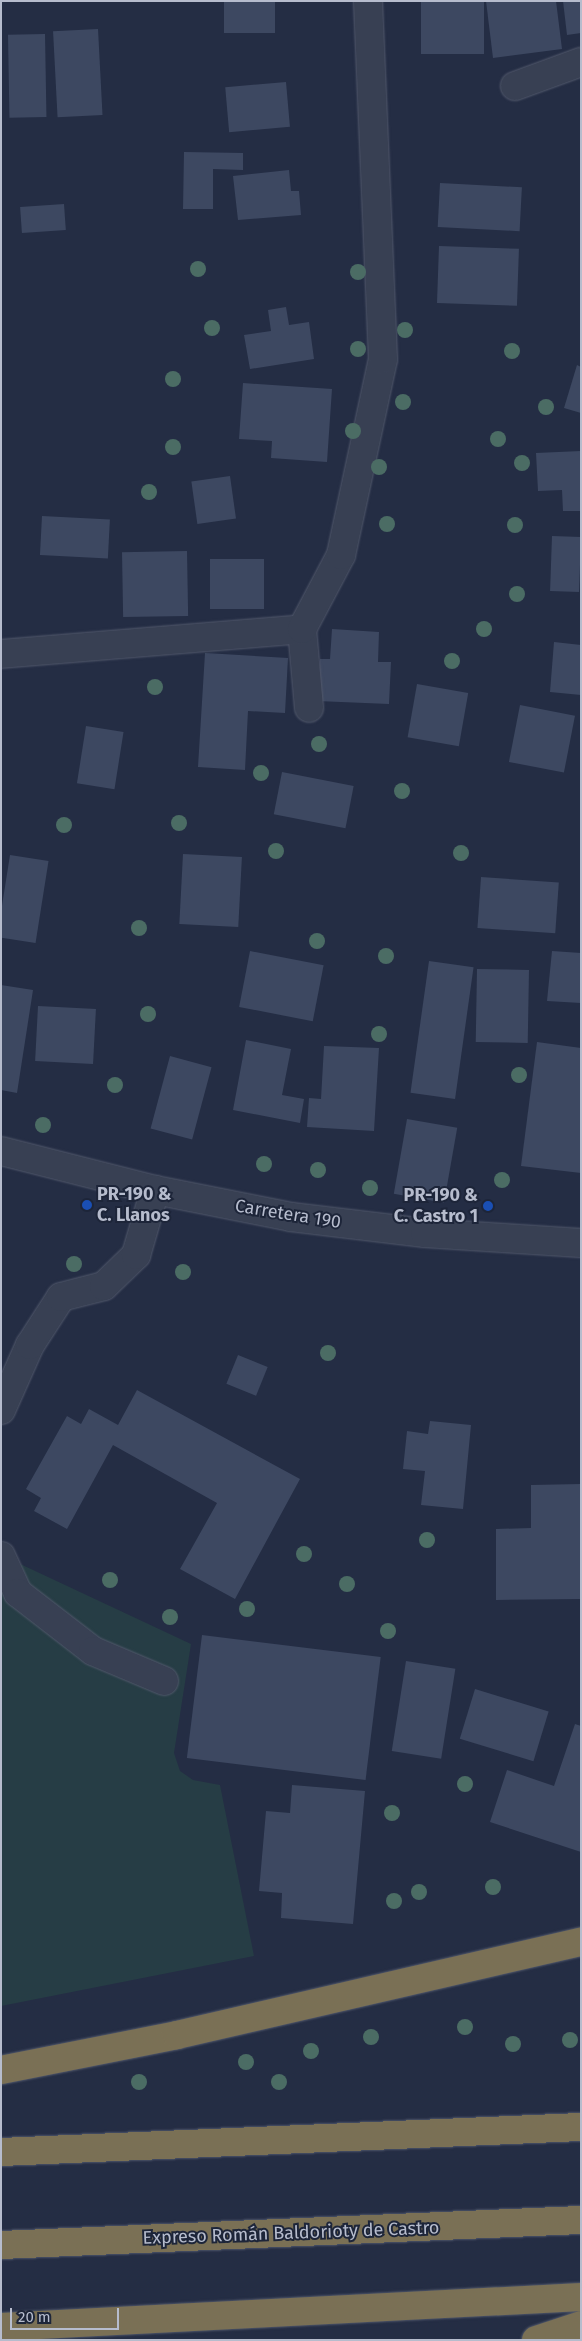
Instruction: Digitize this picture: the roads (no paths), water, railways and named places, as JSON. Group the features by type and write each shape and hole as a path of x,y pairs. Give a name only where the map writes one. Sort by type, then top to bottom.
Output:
{"highway":[{"path":"1,2070 177,2035 581,1942"},
{"path":"1,2152 581,2127"},
{"name":"Expreso Román Baldorioty de Castro","path":"1,2245 581,2220"},
{"path":"1,2327 581,2297"},
{"path":"536,2340 581,2325"},
{"path":"1,2339 6,2340"}],"street":[{"path":"308,708 302,629 341,555 383,359 368,1"},
{"path":"515,86 581,62"},
{"path":"1,654 302,629"},
{"name":"Carretera 190","path":"1,1151 155,1190 291,1217 426,1233 581,1243"},
{"path":"1,1410 30,1345 61,1297 104,1286 136,1255 155,1190"},
{"path":"1,1556 18,1593 86,1645 164,1681"}],"place":[{"name":"PR-190 & C. Llanos","path":"87,1205"},
{"name":"PR-190 & C. Castro 1","path":"488,1206"}]}
